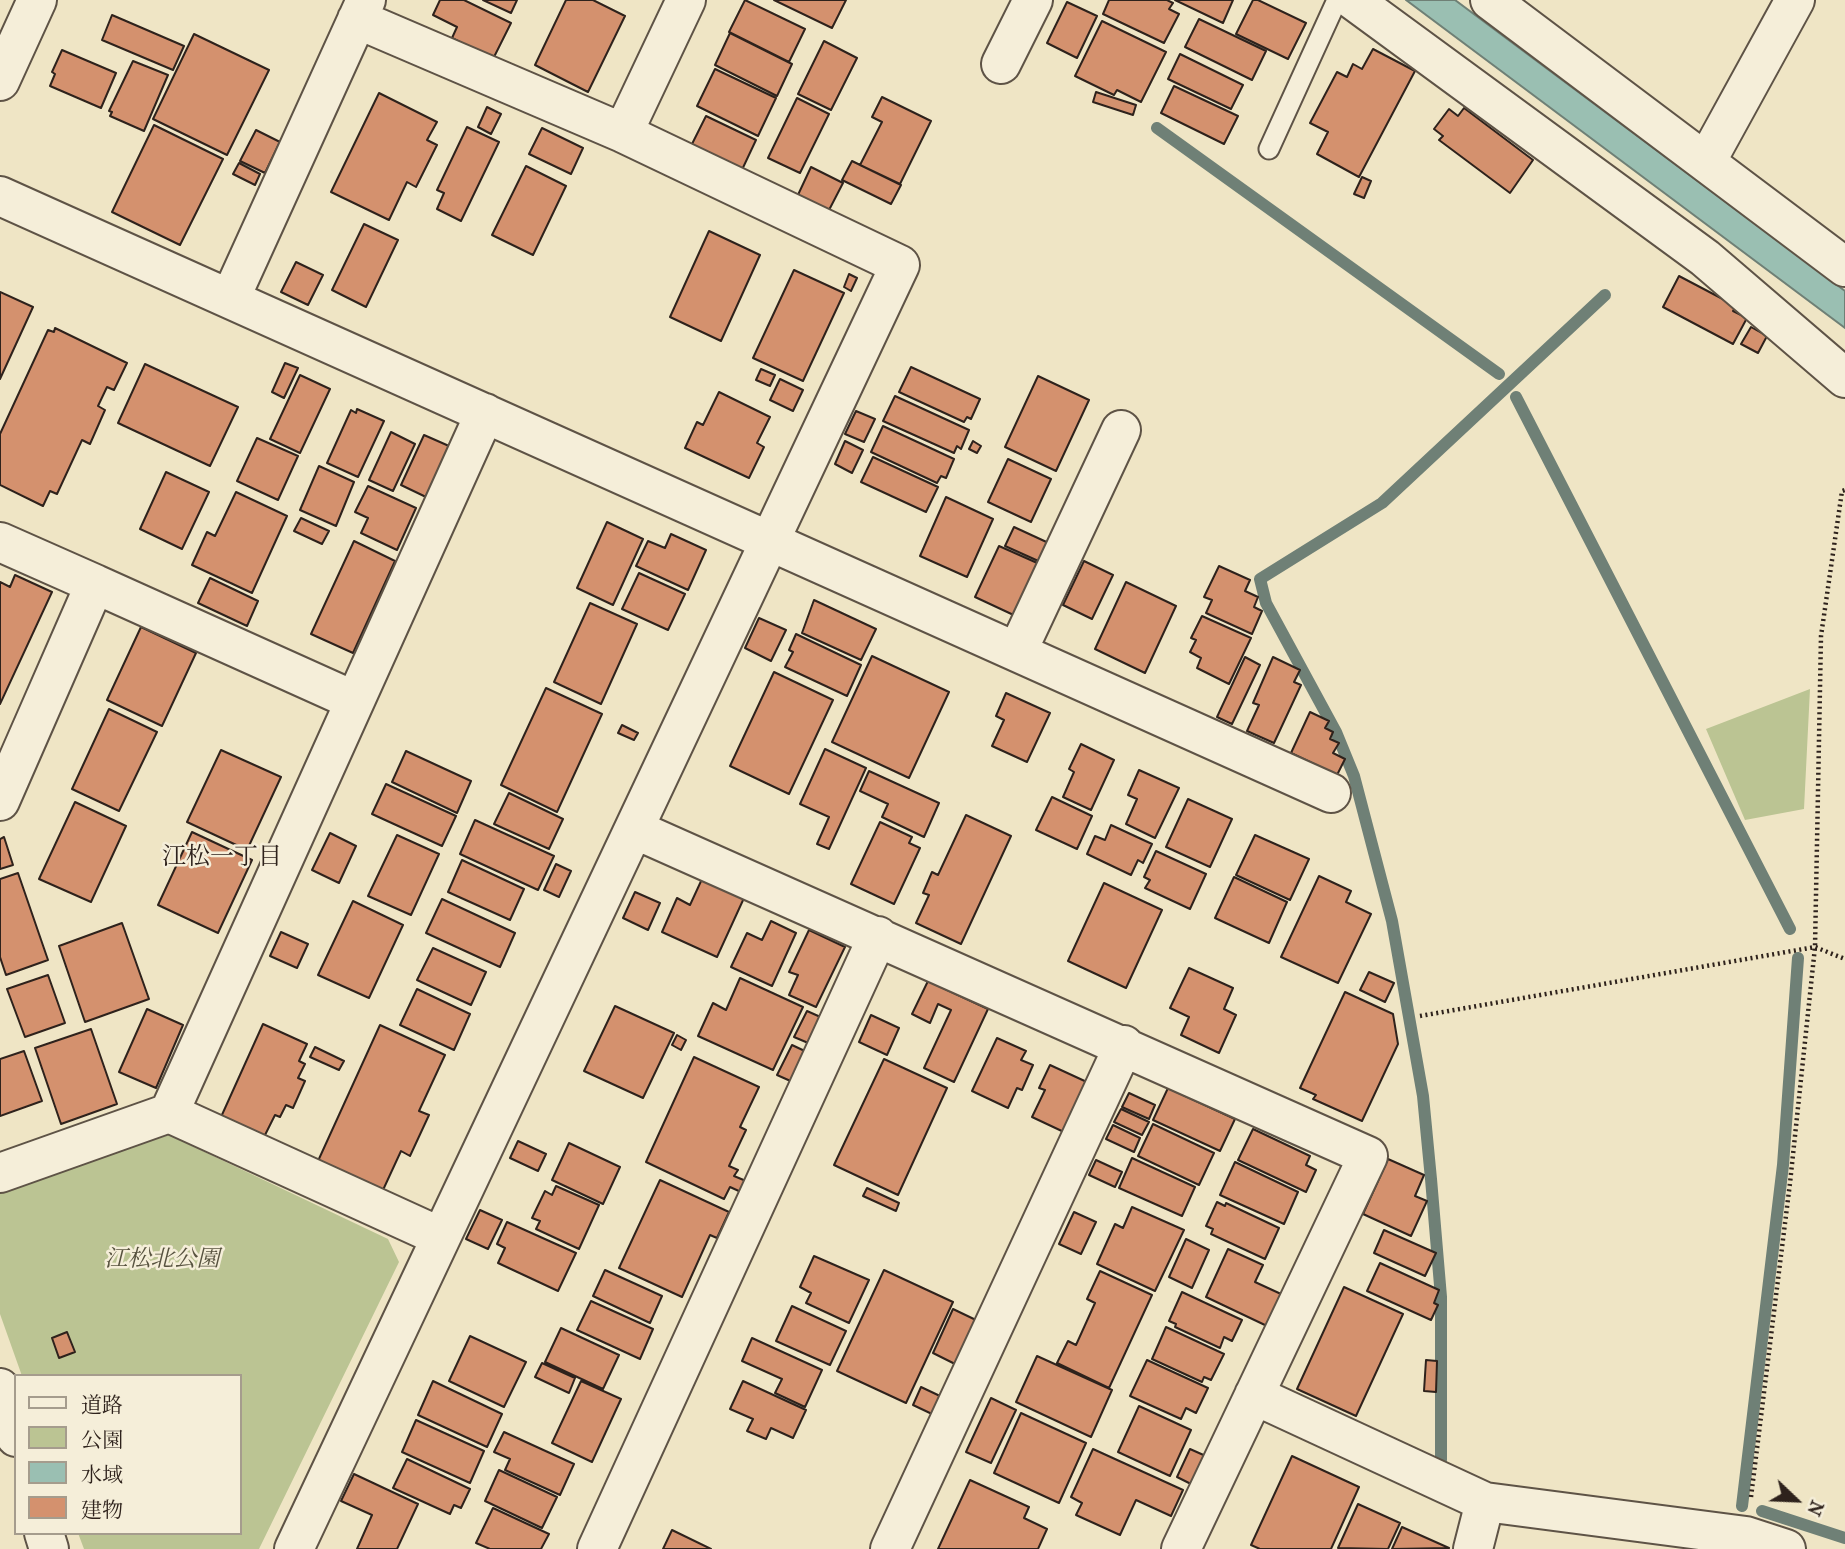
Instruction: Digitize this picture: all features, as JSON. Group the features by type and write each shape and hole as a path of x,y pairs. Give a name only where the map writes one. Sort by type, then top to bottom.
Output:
{"street":[{"path":"0,81 37,0"},
{"path":"623,134 686,0"},
{"path":"1001,64 1033,0"},
{"path":"1353,0 1704,258 1845,378"},
{"path":"1490,0 1845,267"},
{"path":"1706,163 1795,0"},
{"path":"230,299 361,10 900,265 294,1549"},
{"path":"0,196 1331,793"},
{"path":"169,1113 485,413"},
{"path":"1017,652 1121,430"},
{"path":"0,542 355,701"},
{"path":"0,801 94,584"},
{"path":"634,828 1368,1156 1181,1549"},
{"path":"597,1549 878,936"},
{"path":"890,1549 1124,1045"},
{"path":"0,1172 169,1113 441,1237"},
{"path":"0,1388 14,1431"},
{"path":"1254,1395 1485,1502 1610,1535 1746,1536 1786,1549"},
{"path":"1473,1549 1485,1502"}],"lane":[{"path":"1269,149 1337,0"}],"path":[{"path":"1746,1536 1790,1183 1815,947 1821,636 1842,491 1845,490"},
{"path":"1420,1016 1815,947 1845,959"}],"green space":[{"path":"1810,689 1804,809 1745,820 1706,729"},
{"name":"江松北公園","path":"169,1135 388,1239 399,1262 259,1549 84,1549 79,1535 242,1535 242,1374 21,1374 0,1314 0,1189"}],"water":[{"path":"1406,0 1455,0 1845,291 1845,328"}],"building":[{"path":"440,0 464,0 511,23 493,59 452,38 457,27 433,15"},
{"path":"483,0 517,0 511,13"},
{"path":"566,0 593,0 625,16 588,92 535,65"},
{"path":"745,0 805,29 789,62 729,32"},
{"path":"774,0 846,0 832,28"},
{"path":"1109,0 1167,0 1173,3 1169,9 1179,14 1164,43 1103,14"},
{"path":"1175,0 1233,0 1223,23"},
{"path":"1253,0 1306,23 1288,59 1236,34"},
{"path":"1067,2 1097,16 1077,58 1047,43"},
{"path":"112,15 184,46 173,70 102,40"},
{"path":"1199,19 1266,51 1252,80 1185,47"},
{"path":"1102,21 1166,52 1141,102 1117,90 1114,95 1075,76"},
{"path":"730,33 792,64 777,96 715,65"},
{"path":"194,34 269,70 227,155 153,119"},
{"path":"824,41 857,58 831,110 798,94"},
{"path":"1373,49 1415,71 1359,177 1317,154 1328,132 1310,123 1337,72 1347,77 1353,64 1362,69"},
{"path":"62,50 116,73 101,108 50,86 55,74 52,72"},
{"path":"1180,54 1243,85 1231,109 1168,79"},
{"path":"133,61 168,75 144,131 110,116 112,112 109,111"},
{"path":"715,69 776,98 758,136 697,106"},
{"path":"1174,86 1238,116 1224,144 1161,113"},
{"path":"1096,92 1136,105 1133,115 1093,102"},
{"path":"379,93 437,122 427,140 437,145 416,187 407,182 389,220 331,192"},
{"path":"882,97 931,121 900,184 860,165 882,122 872,117"},
{"path":"797,98 829,114 800,173 768,158"},
{"path":"487,107 501,114 491,134 478,127"},
{"path":"1464,108 1533,160 1510,193 1439,140 1443,136 1434,129 1449,109 1458,116"},
{"path":"706,116 756,140 740,174 689,150"},
{"path":"154,125 223,159 180,245 112,212"},
{"path":"467,127 499,142 461,221 437,209 444,193 437,190"},
{"path":"542,128 583,148 571,174 529,154"},
{"path":"256,130 280,142 265,173 240,161"},
{"path":"852,161 901,185 891,204 842,180"},
{"path":"239,163 260,174 255,185 233,174"},
{"path":"526,166 566,186 533,255 492,235"},
{"path":"811,167 843,183 828,212 797,197"},
{"path":"1362,177 1371,181 1364,198 1354,194"},
{"path":"364,224 398,240 366,307 332,290"},
{"path":"709,231 760,255 721,341 670,317"},
{"path":"296,262 323,275 308,305 281,292"},
{"path":"794,270 844,293 803,381 753,358"},
{"path":"849,274 857,278 851,291 844,287"},
{"path":"1679,276 1736,306 1733,311 1747,318 1733,344 1663,307"},
{"path":"0,292 33,307 0,379"},
{"path":"1751,327 1767,336 1758,353 1741,344"},
{"path":"55,328 127,363 114,390 107,387 98,406 105,410 90,444 82,440 57,494 50,491 43,506 0,485 0,434 48,330 54,332"},
{"path":"285,363 298,368 284,398 272,392"},
{"path":"145,364 238,407 210,466 118,423"},
{"path":"911,367 980,399 971,419 967,417 964,422 899,392"},
{"path":"761,369 775,375 770,386 756,380"},
{"path":"300,375 330,389 300,453 270,439"},
{"path":"1038,376 1089,400 1056,471 1005,447"},
{"path":"780,379 803,390 793,411 770,400"},
{"path":"719,392 770,417 757,443 764,447 749,478 685,448 697,422 703,425"},
{"path":"895,396 969,430 961,449 957,446 954,453 883,421"},
{"path":"357,409 384,421 358,477 327,463 351,410 356,413"},
{"path":"856,411 875,419 864,442 845,434"},
{"path":"883,426 954,459 946,478 941,476 937,483 871,452"},
{"path":"391,432 415,444 393,491 369,480"},
{"path":"424,435 449,446 426,497 401,485"},
{"path":"257,438 298,456 278,500 237,481"},
{"path":"845,441 863,450 852,473 835,464"},
{"path":"973,441 981,446 977,453 969,449"},
{"path":"873,457 938,487 926,512 861,482"},
{"path":"1008,459 1051,479 1031,522 988,502"},
{"path":"319,466 354,482 336,526 300,510"},
{"path":"166,472 209,492 182,549 140,529"},
{"path":"368,486 416,508 397,550 361,533 368,518 355,512"},
{"path":"236,492 287,516 252,593 192,565 207,532 215,536"},
{"path":"946,497 993,519 967,577 920,556"},
{"path":"301,518 329,531 322,544 294,531"},
{"path":"607,522 643,539 613,605 577,588"},
{"path":"1014,527 1053,545 1045,564 1005,546"},
{"path":"671,534 706,550 688,590 636,566 648,541 665,548"},
{"path":"354,541 395,561 353,653 311,634"},
{"path":"999,546 1044,566 1020,618 975,597"},
{"path":"1084,561 1113,575 1092,619 1063,605"},
{"path":"1219,566 1250,580 1245,591 1258,597 1254,607 1262,611 1252,634 1206,613 1212,600 1204,597"},
{"path":"639,573 685,594 668,630 622,609"},
{"path":"15,575 52,592 0,704 0,582 10,587"},
{"path":"210,578 258,601 247,626 198,603"},
{"path":"1126,582 1176,606 1145,673 1095,649"},
{"path":"814,600 876,629 861,660 802,633"},
{"path":"590,603 637,624 601,704 554,682"},
{"path":"1202,616 1251,638 1229,684 1197,668 1201,658 1190,652 1196,640 1191,638"},
{"path":"759,618 786,630 771,661 745,648"},
{"path":"141,627 196,653 162,726 107,700"},
{"path":"796,634 861,665 847,696 785,667 793,652 789,650"},
{"path":"872,656 949,692 909,778 832,742"},
{"path":"1245,657 1260,665 1232,724 1217,717"},
{"path":"1273,657 1300,670 1294,682 1301,685 1274,743 1247,731 1259,705 1253,703"},
{"path":"774,672 833,700 789,794 730,766"},
{"path":"546,688 602,714 557,812 501,785"},
{"path":"1006,693 1050,713 1027,762 992,746 1004,720 996,716"},
{"path":"109,709 157,732 119,811 72,789"},
{"path":"1310,712 1329,721 1325,728 1333,732 1330,739 1339,743 1333,753 1345,759 1337,775 1291,753"},
{"path":"622,725 638,733 634,740 618,733"},
{"path":"1081,744 1114,760 1091,810 1063,797 1074,772 1069,769"},
{"path":"825,749 866,768 829,849 817,844 829,817 800,804"},
{"path":"221,750 281,777 247,850 187,822"},
{"path":"406,751 471,781 457,813 392,782"},
{"path":"1139,770 1179,788 1155,838 1126,824 1137,799 1128,795"},
{"path":"869,771 939,803 924,837 882,817 888,804 860,791"},
{"path":"386,784 456,816 442,846 372,814"},
{"path":"509,793 563,819 549,849 494,824"},
{"path":"1052,797 1092,816 1077,849 1036,830"},
{"path":"1188,799 1232,819 1210,867 1166,847"},
{"path":"75,802 126,826 91,902 39,879"},
{"path":"966,815 1011,836 961,944 916,923 929,895 923,893 932,872 938,875"},
{"path":"475,820 554,856 538,890 460,854"},
{"path":"880,822 912,837 909,843 920,848 894,904 851,884"},
{"path":"1111,825 1152,844 1143,863 1138,860 1131,875 1087,854 1095,836 1105,840"},
{"path":"192,832 252,860 218,933 158,905"},
{"path":"330,833 356,846 339,883 312,870"},
{"path":"397,835 439,854 411,915 368,896"},
{"path":"1255,835 1309,859 1290,900 1236,875"},
{"path":"4,837 13,865 0,869 0,839"},
{"path":"1156,851 1206,874 1190,909 1145,888 1150,880 1144,877"},
{"path":"462,860 524,889 510,920 448,892"},
{"path":"556,864 571,871 559,897 544,890"},
{"path":"18,873 48,960 6,975 0,957 0,879"},
{"path":"1319,876 1351,891 1346,902 1371,914 1338,983 1281,957"},
{"path":"1234,877 1287,902 1269,943 1215,918"},
{"path":"702,879 744,898 717,957 662,932 677,898 690,905"},
{"path":"1104,883 1162,910 1126,988 1068,961"},
{"path":"635,892 660,903 648,930 623,918"},
{"path":"442,899 515,933 500,967 426,933"},
{"path":"353,901 403,925 369,998 318,975"},
{"path":"771,921 796,933 772,986 731,967 747,933 762,940"},
{"path":"122,923 149,999 85,1022 59,946"},
{"path":"809,930 845,947 816,1007 789,995 798,975 789,972"},
{"path":"281,932 308,944 297,968 270,956"},
{"path":"433,948 486,972 471,1005 417,980"},
{"path":"1189,968 1233,988 1224,1009 1236,1015 1219,1053 1181,1035 1189,1017 1170,1008"},
{"path":"1369,972 1394,983 1385,1002 1360,990"},
{"path":"48,975 65,1023 25,1037 7,989"},
{"path":"740,978 803,1007 773,1070 698,1036 713,1003 726,1010"},
{"path":"928,981 988,1009 954,1082 924,1068 951,1010 938,1004 930,1023 912,1014"},
{"path":"417,989 470,1014 454,1050 400,1025"},
{"path":"1345,992 1393,1014 1398,1044 1362,1121 1313,1099 1316,1095 1300,1088"},
{"path":"615,1006 674,1033 643,1098 584,1071"},
{"path":"147,1009 183,1025 156,1088 119,1072"},
{"path":"807,1011 825,1019 813,1045 794,1037"},
{"path":"871,1015 899,1028 887,1055 859,1042"},
{"path":"263,1024 307,1044 299,1061 305,1064 298,1078 305,1081 293,1108 286,1105 280,1117 275,1115 264,1137 221,1117"},
{"path":"380,1025 445,1055 419,1111 429,1115 410,1156 401,1151 383,1190 318,1161"},
{"path":"91,1029 117,1104 61,1124 35,1048"},
{"path":"677,1035 686,1040 681,1050 672,1045"},
{"path":"997,1038 1026,1051 1021,1060 1033,1065 1022,1090 1017,1088 1008,1108 972,1091"},
{"path":"792,1045 809,1053 795,1083 777,1075"},
{"path":"315,1047 344,1061 339,1070 310,1057"},
{"path":"24,1051 42,1101 0,1116 0,1059"},
{"path":"694,1057 759,1087 740,1127 746,1130 729,1166 738,1170 734,1176 746,1181 741,1192 730,1187 724,1199 646,1162"},
{"path":"884,1059 947,1088 898,1195 834,1165"},
{"path":"1050,1065 1089,1083 1066,1133 1032,1117 1045,1090 1039,1088"},
{"path":"1168,1088 1235,1119 1220,1151 1153,1120"},
{"path":"1129,1093 1155,1105 1149,1119 1122,1107"},
{"path":"1121,1109 1149,1122 1142,1135 1114,1122"},
{"path":"1153,1124 1214,1153 1199,1185 1138,1156"},
{"path":"1113,1125 1140,1138 1134,1152 1106,1139"},
{"path":"1253,1129 1310,1156 1306,1165 1316,1170 1306,1192 1238,1160"},
{"path":"518,1141 546,1154 538,1171 510,1158"},
{"path":"569,1143 620,1167 603,1204 552,1180"},
{"path":"1132,1158 1195,1187 1182,1216 1119,1188"},
{"path":"1388,1159 1424,1175 1415,1196 1427,1201 1411,1236 1363,1214"},
{"path":"1096,1160 1122,1172 1115,1187 1089,1175"},
{"path":"1235,1162 1298,1192 1284,1224 1220,1195"},
{"path":"660,1180 729,1212 717,1238 710,1235 682,1297 619,1268"},
{"path":"556,1186 599,1205 579,1249 536,1229 540,1221 532,1218 545,1191 552,1195"},
{"path":"867,1188 899,1203 896,1211 863,1196"},
{"path":"1217,1202 1225,1206 1226,1203 1279,1228 1265,1259 1211,1234 1213,1229 1206,1226"},
{"path":"1132,1207 1184,1230 1155,1291 1097,1264 1115,1224 1123,1228"},
{"path":"480,1210 502,1220 488,1249 466,1239"},
{"path":"1074,1212 1096,1222 1081,1254 1059,1244"},
{"path":"507,1222 576,1253 558,1291 498,1263 505,1248 497,1244"},
{"path":"1384,1230 1436,1253 1425,1276 1374,1253"},
{"path":"1186,1239 1209,1250 1192,1288 1169,1277"},
{"path":"1228,1249 1263,1265 1255,1282 1281,1294 1267,1326 1206,1297"},
{"path":"814,1256 869,1280 849,1323 806,1303 811,1293 800,1287"},
{"path":"1380,1263 1439,1290 1434,1303 1438,1305 1431,1320 1367,1291"},
{"path":"605,1270 662,1296 650,1323 593,1296"},
{"path":"884,1270 953,1302 906,1403 837,1371"},
{"path":"1100,1271 1152,1295 1109,1388 1057,1363 1068,1341 1076,1345 1095,1303 1087,1299"},
{"path":"1344,1287 1403,1314 1356,1416 1297,1389"},
{"path":"1182,1292 1242,1320 1232,1341 1224,1337 1220,1348 1175,1327 1176,1324 1169,1321"},
{"path":"591,1301 653,1329 640,1359 577,1330"},
{"path":"792,1306 846,1331 830,1365 776,1341"},
{"path":"953,1309 978,1321 957,1365 933,1353"},
{"path":"1166,1327 1224,1354 1211,1380 1204,1377 1202,1382 1152,1359"},
{"path":"561,1328 619,1355 603,1389 545,1362"},
{"path":"67,1332 75,1352 59,1358 52,1338"},
{"path":"470,1336 526,1362 504,1407 449,1381"},
{"path":"752,1338 822,1370 805,1407 775,1393 782,1379 742,1361"},
{"path":"1037,1356 1112,1390 1091,1437 1016,1402"},
{"path":"1147,1360 1208,1388 1196,1413 1186,1408 1181,1419 1130,1396"},
{"path":"1426,1360 1437,1361 1436,1392 1424,1391"},
{"path":"542,1363 575,1378 569,1393 535,1377"},
{"path":"433,1381 502,1414 487,1447 418,1415"},
{"path":"581,1381 621,1399 592,1462 552,1443"},
{"path":"743,1381 806,1410 793,1438 771,1428 766,1439 747,1431 753,1419 730,1409"},
{"path":"921,1387 940,1396 932,1414 913,1405"},
{"path":"991,1398 1016,1410 991,1463 966,1452"},
{"path":"1139,1406 1191,1430 1170,1476 1118,1452"},
{"path":"1021,1413 1086,1443 1059,1503 994,1473"},
{"path":"416,1420 484,1451 470,1483 402,1452"},
{"path":"504,1432 574,1464 560,1495 505,1470 510,1459 494,1452"},
{"path":"1093,1449 1183,1490 1171,1516 1136,1500 1120,1535 1076,1515 1082,1503 1071,1497"},
{"path":"1190,1449 1208,1457 1195,1486 1177,1477"},
{"path":"1292,1456 1359,1487 1331,1549 1260,1549 1251,1545"},
{"path":"407,1459 470,1489 461,1508 454,1505 450,1514 393,1488"},
{"path":"499,1470 557,1497 542,1528 485,1501"},
{"path":"354,1474 418,1504 397,1549 357,1549 372,1515 341,1501"},
{"path":"970,1480 1029,1507 1024,1518 1047,1529 1038,1549 938,1549"},
{"path":"1358,1504 1400,1523 1388,1549 1338,1548"},
{"path":"493,1508 549,1534 541,1549 490,1549 476,1543"},
{"path":"1402,1527 1449,1548 1392,1549"},
{"path":"672,1530 711,1549 663,1549"}],"waterway":[{"path":"1157,128 1499,374"},
{"path":"1441,1460 1441,1297 1431,1179 1423,1096 1392,921 1354,776 1336,732 1266,603 1260,579 1382,503 1605,295"},
{"path":"1516,397 1790,929"},
{"path":"1742,1506 1783,1165 1798,958"},
{"path":"1762,1511 1845,1538"}],"district":[{"name":"江松一丁目","path":"222,858"}]}
